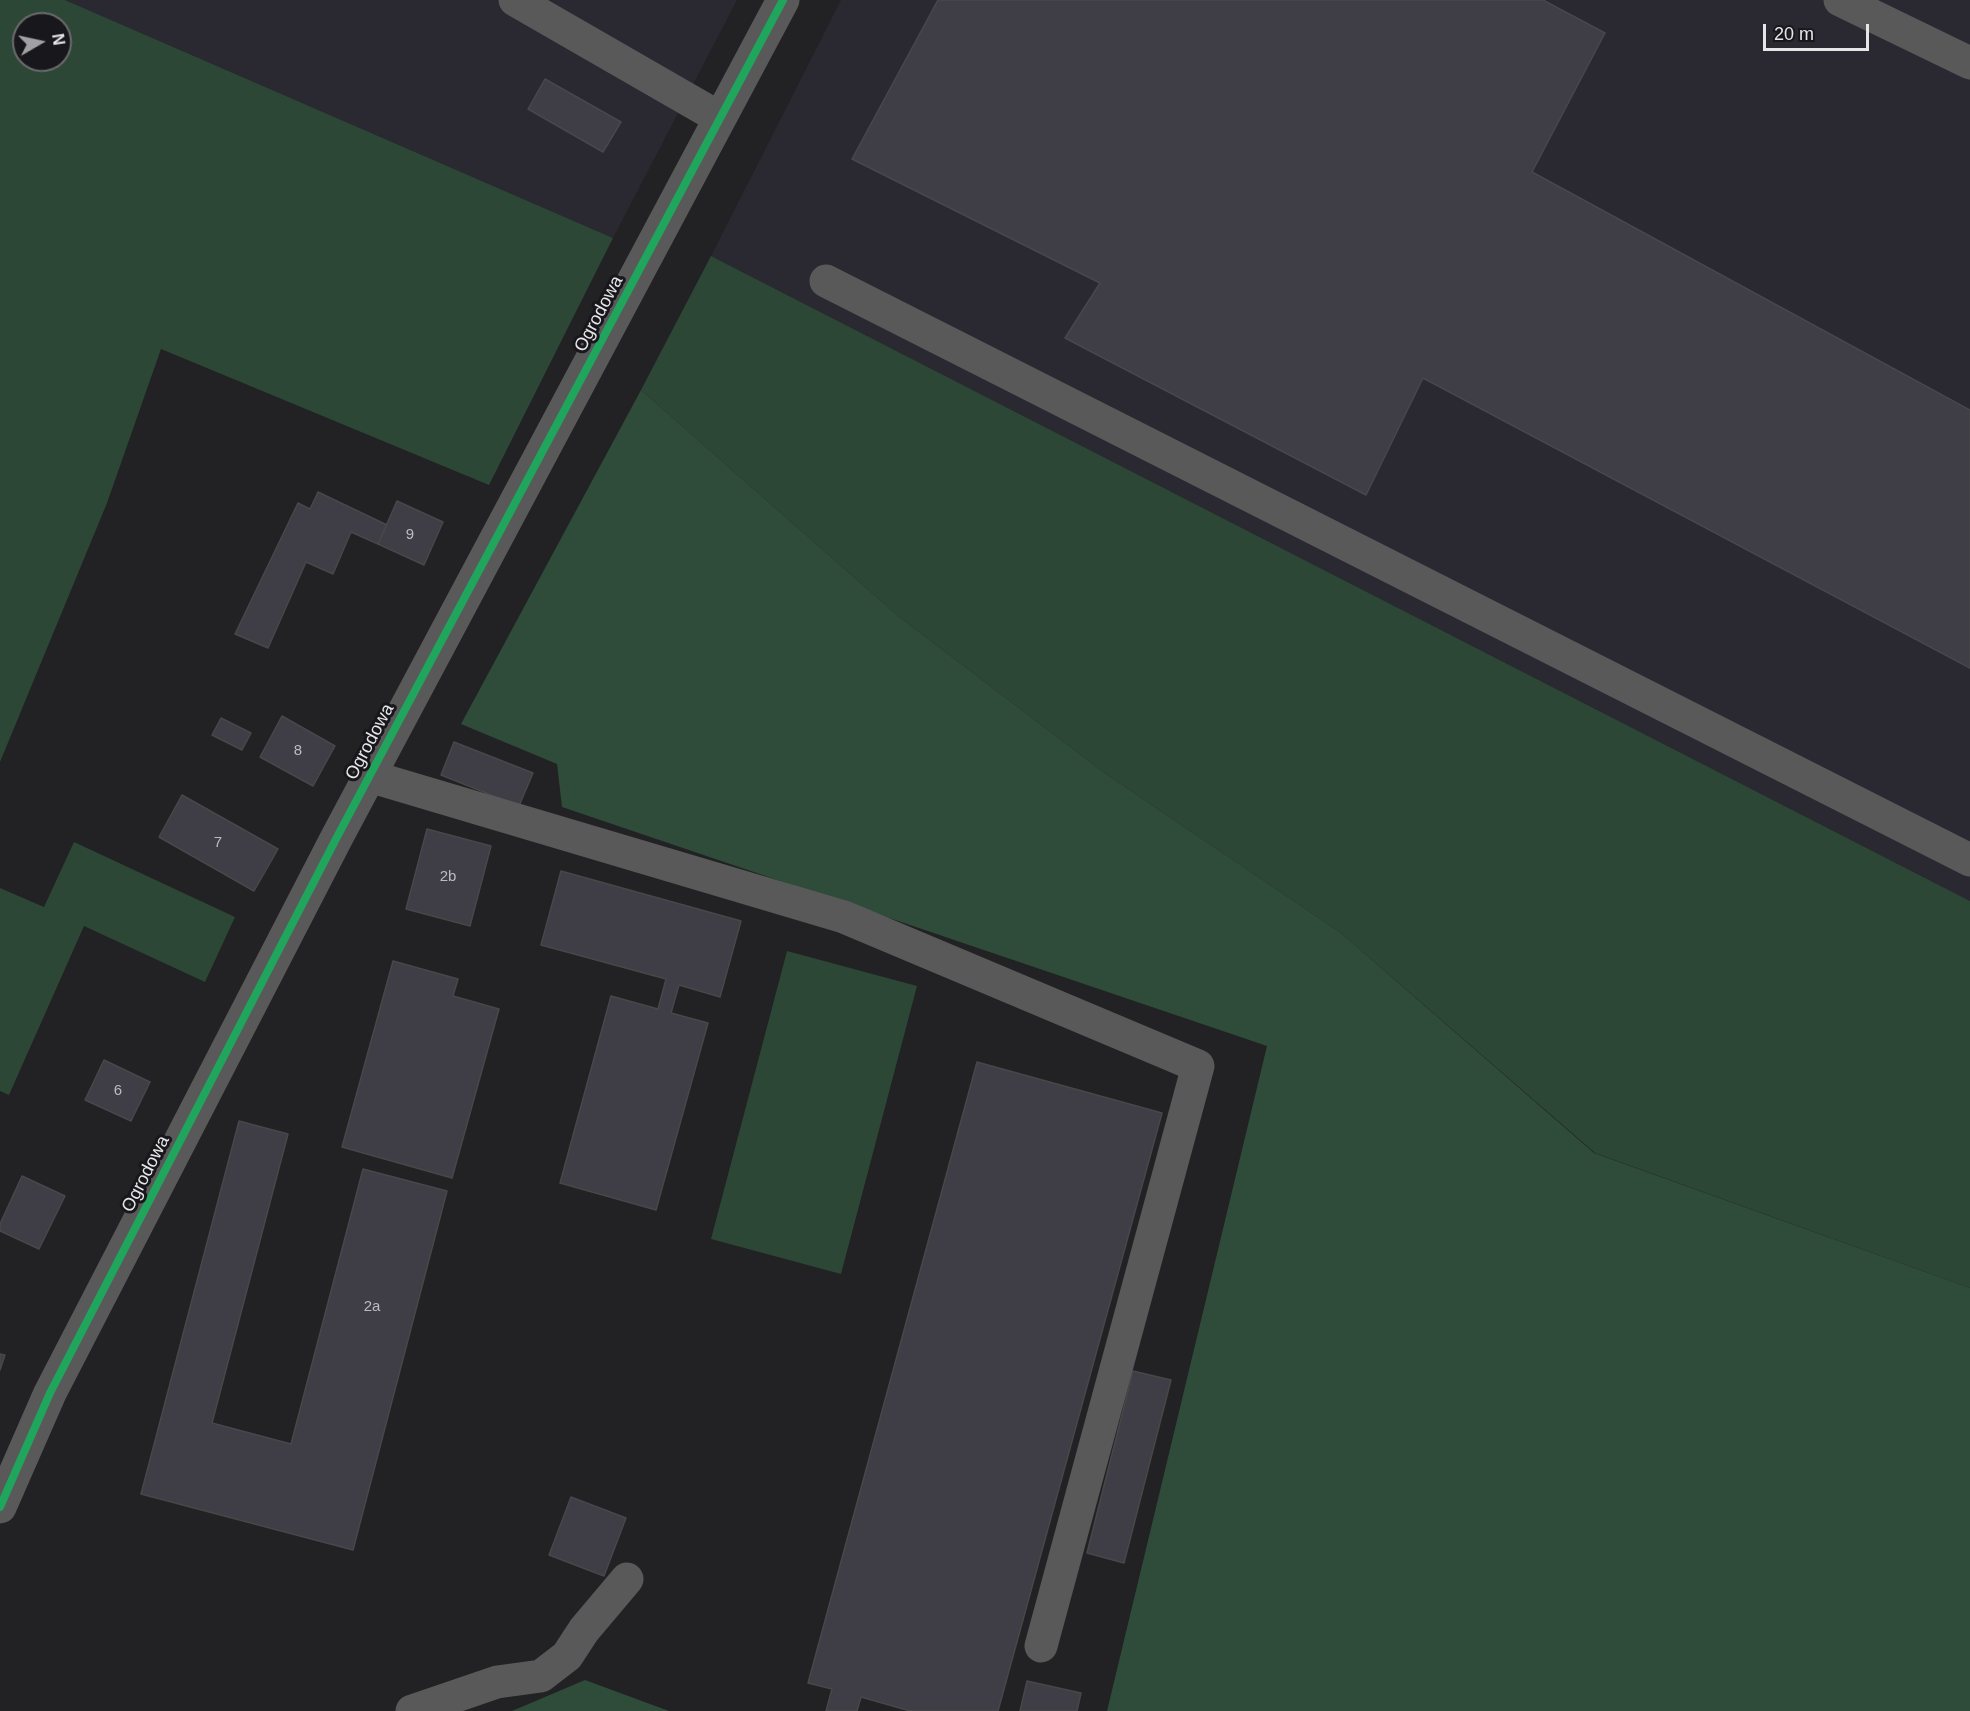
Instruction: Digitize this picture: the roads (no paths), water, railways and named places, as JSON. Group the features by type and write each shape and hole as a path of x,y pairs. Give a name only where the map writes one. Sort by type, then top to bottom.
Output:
{"street":[{"path":"515,0 720,118"},
{"name":"Ogrodowa","path":"0,1507 50,1394 369,776 783,0"},
{"path":"1840,0 1970,63"},
{"path":"826,281 1970,860"},
{"path":"369,776 844,917 1198,1066 1041,1646"},
{"path":"412,1711 497,1682 541,1676 567,1656 584,1630 627,1579"}]}
